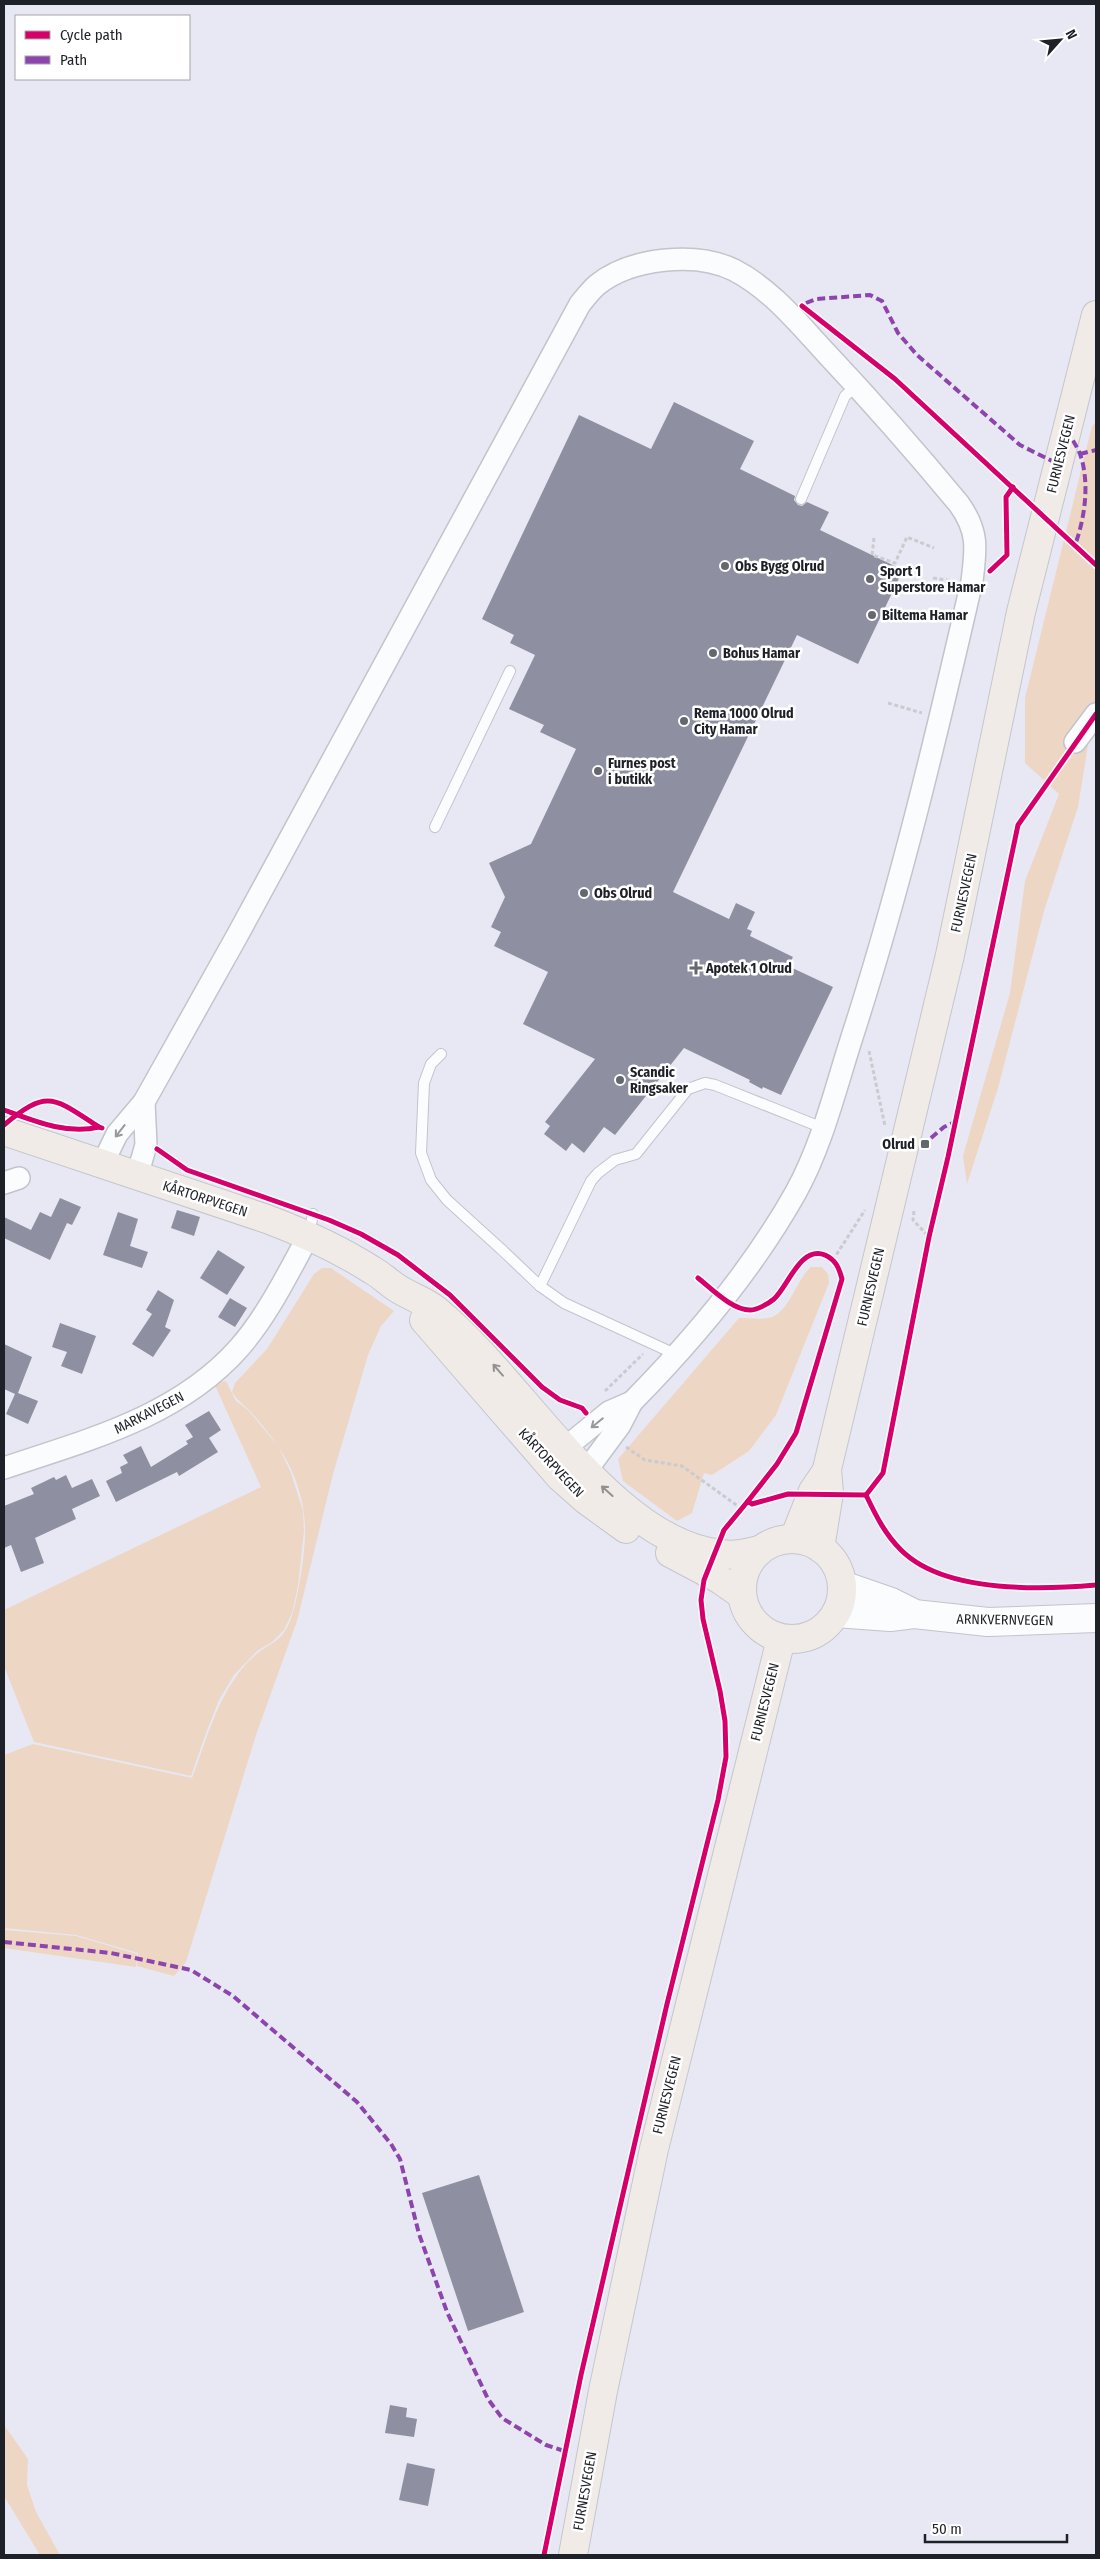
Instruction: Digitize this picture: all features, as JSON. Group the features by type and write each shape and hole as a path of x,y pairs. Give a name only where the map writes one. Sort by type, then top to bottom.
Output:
{"main road":[{"name":"FURNESVEGEN","path":"820,1548 829,1493 827,1469 950,955 1021,612 1096,316"},
{"name":"KÅRTORPVEGEN","path":"4,1131 137,1176 311,1224 397,1288 435,1309 467,1338 492,1363 565,1448 573,1474 631,1513 677,1540 699,1549 735,1555 759,1550"},
{"name":"KÅRTORPVEGEN","path":"397,1288 573,1474 613,1521 641,1539 719,1579 742,1595"},
{"name":"FURNESVEGEN","path":"794,1539 813,1491 827,1469"},
{"path":"794,1539 820,1548 835,1564 842,1585 840,1604 836,1613 822,1630 802,1638 781,1638 759,1627 744,1607 742,1595 745,1570 759,1550 770,1544 794,1539"},
{"path":"842,1585 891,1602 914,1614"},
{"path":"836,1613 890,1617 914,1614"},
{"name":"ARNKVERNVEGEN","path":"914,1614 988,1622 1096,1618"},
{"name":"FURNESVEGEN","path":"573,2555 603,2391 654,2149 781,1638"}],"street":[{"path":"102,1165 116,1134 144,1102 260,894 580,304 597,285 618,272 650,261 691,259 732,268 758,284 856,386 959,504 972,524 976,547 972,581 914,821 878,951 823,1128 797,1190 772,1232 728,1294 632,1402 620,1426 573,1474"},
{"path":"1075,742 1096,714"},
{"path":"137,1176 146,1145 144,1102"},
{"name":"MARKAVEGEN","path":"4,1468 127,1425 172,1403 195,1388 238,1350 255,1328 311,1224"},
{"path":"565,1448 610,1412 632,1402"}],"lane":[{"path":"801,499 845,396 856,386"},
{"path":"435,828 510,671"},
{"path":"441,1054 432,1064 424,1083 421,1153 425,1169 431,1180 447,1200 540,1286 564,1304 675,1354"},
{"path":"540,1286 591,1181 615,1160 636,1154 688,1089 705,1083 715,1085 823,1128"}],"path":[{"path":"874,538 872,555 895,563 907,537 934,548"},
{"path":"933,578 959,582"},
{"path":"888,704 928,715"},
{"path":"866,1044 885,1126 883,1135"},
{"path":"916,1203 913,1220 929,1237"},
{"path":"832,1260 866,1208"},
{"path":"927,1247 931,1228"},
{"path":"604,1392 654,1345"},
{"path":"622,1443 645,1460 682,1466 743,1507 736,1516"}],"shaded area":[{"path":"1096,422 1096,695 1078,807 1044,911 998,1088 967,1184 963,1156 1010,993 1025,881 1059,794 1025,763 1025,698 1092,426"},
{"path":"811,1267 822,1267 828,1274 829,1283 776,1415 749,1451 712,1475 704,1473 692,1513 677,1521 623,1481 618,1459 739,1318 772,1317 779,1313"},
{"path":"322,1268 331,1268 394,1311 381,1326 368,1355 333,1474 297,1621 257,1732 186,1962 174,1976 137,1966 138,1953 76,1935 4,1928 4,1755 33,1744 192,1778 211,1726 228,1689 246,1664 259,1652 280,1638 289,1623 297,1597 304,1551 305,1521 301,1498 291,1469 278,1446 232,1392 235,1383 267,1349 314,1274"},
{"path":"226,1381 236,1401 248,1410 278,1446 291,1473 303,1511 304,1531 298,1586 292,1613 284,1630 272,1642 257,1651 234,1675 219,1700 191,1776 34,1742 4,1666 4,1610 261,1487 214,1383"},
{"path":"4,1930 76,1936 137,1954 136,1967 4,1948"},
{"path":"4,2425 28,2459 27,2485 36,2512 60,2555 40,2555 4,2496"}],"building":[{"path":"674,402 754,441 740,469 795,496 794,500 798,505 802,506 807,502 829,512 820,530 903,570 858,664 797,635 673,892 729,919 736,903 755,912 747,929 752,931 750,936 793,957 788,966 833,987 781,1095 763,1087 762,1089 749,1082 750,1080 684,1048 615,1135 604,1127 584,1153 572,1143 566,1151 544,1134 550,1126 545,1122 595,1059 523,1024 548,972 494,946 501,932 491,927 505,897 489,863 531,844 576,749 540,732 544,725 509,709 535,655 510,643 514,635 482,619 579,415 651,449"},
{"path":"60,1198 81,1207 72,1225 67,1223 50,1260 4,1238 4,1217 31,1230 40,1212 51,1217"},
{"path":"177,1210 200,1217 194,1236 171,1228"},
{"path":"118,1212 138,1219 130,1246 148,1252 142,1268 103,1255"},
{"path":"218,1250 245,1267 227,1295 200,1278"},
{"path":"158,1290 174,1300 165,1327 171,1330 153,1357 132,1344 152,1314 146,1310"},
{"path":"230,1298 247,1308 235,1327 218,1317"},
{"path":"60,1323 96,1336 82,1374 61,1366 67,1352 52,1347"},
{"path":"4,1344 32,1357 18,1393 38,1401 28,1424 6,1414 15,1394 4,1389"},
{"path":"209,1411 221,1430 209,1438 218,1452 179,1476 177,1472 116,1502 106,1481 122,1473 120,1467 128,1463 123,1455 141,1446 151,1467 188,1444 186,1441 193,1437 185,1425"},
{"path":"66,1475 72,1488 92,1479 100,1496 72,1509 76,1519 35,1538 44,1563 21,1572 11,1545 4,1548 4,1506 34,1494 31,1488 54,1477 56,1480"},
{"path":"479,2175 524,2312 468,2331 422,2193"},
{"path":"390,2405 407,2408 406,2417 417,2419 414,2437 385,2433"},
{"path":"407,2463 435,2469 428,2506 399,2500"}],"marked path":[{"path":"806,303 816,299 870,295 882,301 898,333 917,355 1020,445 1058,464"},
{"path":"1067,430 1080,454 1085,476 1084,512 1075,545"},
{"path":"1080,454 1096,450"},
{"path":"931,1138 944,1127 955,1122"},
{"path":"4,1942 111,1953 191,1970 233,1996 357,2102 391,2144 400,2159 419,2234 447,2312 488,2399 502,2418 546,2445 564,2451"}],"cycle path":[{"path":"802,306 895,379 1096,565"},
{"path":"990,571 1007,555 1006,497 1013,487"},
{"path":"866,1495 883,1473 929,1237 948,1157 1018,825 1096,714"},
{"path":"4,1125 31,1106 51,1101 71,1109 99,1127"},
{"path":"4,1110 51,1126 75,1129 102,1128"},
{"path":"157,1149 187,1170 329,1220 361,1234 398,1255 450,1295 542,1387 560,1400 582,1408 586,1413"},
{"path":"698,1278 729,1303 750,1310 756,1309 774,1299 795,1269 808,1256 816,1254 825,1255 832,1259 840,1271 842,1279 796,1433 777,1464 748,1501"},
{"path":"544,2555 581,2375 667,2004 718,1800 726,1757 725,1721 703,1619 701,1600 704,1580 724,1530 748,1501 752,1504 788,1494 866,1495"},
{"path":"866,1495 877,1517 895,1544 919,1564 942,1574 993,1586 1048,1588 1096,1585"}],"place":[{"name":"Obs Bygg Olrud","path":"725,566"},
{"name":"Sport 1 Superstore Hamar","path":"870,579"},
{"name":"Biltema Hamar","path":"872,615"},
{"name":"Bohus Hamar","path":"713,653"},
{"name":"Rema 1000 Olrud City Hamar","path":"684,721"},
{"name":"Furnes post i butikk","path":"598,771"},
{"name":"Obs Olrud","path":"584,893"},
{"name":"Apotek 1 Olrud","path":"696,968"},
{"name":"Scandic Ringsaker","path":"620,1080"},
{"name":"Olrud","path":"925,1144"}]}
